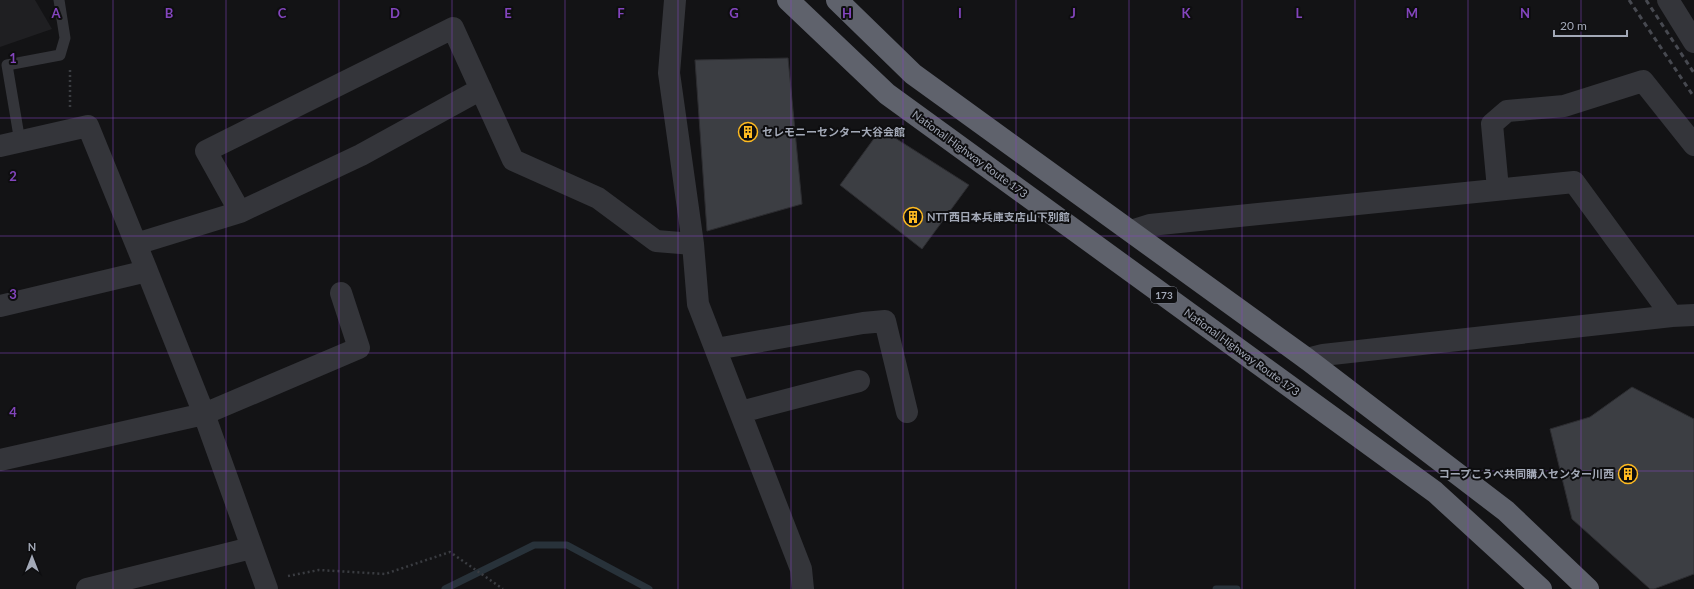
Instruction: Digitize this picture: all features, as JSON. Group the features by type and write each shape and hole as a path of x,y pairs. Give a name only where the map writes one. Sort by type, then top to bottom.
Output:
{"highway":[{"name":"National Highway Route 173","path":"788,0 887,94 1435,492 1541,589"},
{"path":"837,0 913,74 1307,359 1506,511 1588,589"}],"street":[{"path":"675,0 669,73 693,244 698,304 801,569 803,589"},
{"path":"1668,0 1694,42"},
{"path":"240,212 206,151 453,28 513,160 598,198 656,241 693,244"},
{"path":"1498,189 1492,124 1507,111 1564,106 1643,81 1694,145"},
{"path":"136,244 240,212 361,154 481,89"},
{"path":"10,144 88,126 204,414 265,584"},
{"path":"1131,231 1150,225 1574,182 1672,316"},
{"path":"0,306 147,271"},
{"path":"0,460 204,414 359,348 341,293"},
{"path":"1307,359 1323,355 1672,316 1694,315"},
{"path":"716,349 863,323 885,321 907,412"},
{"path":"741,412 859,381"},
{"path":"87,589 251,548"}],"lane":[{"path":"10,144 7,65 60,55 65,38 59,0"}],"path":[{"path":"265,584 318,570 385,574 450,552 503,589"}],"shaded area":[{"path":"0,0 35,0 52,29 0,47"}],"building":[{"name":"セレモニーセンター大谷会館","path":"788,58 802,204 707,231 695,60"},
{"name":"NTT西日本兵庫支店山下別館","path":"881,129 969,185 922,249 840,185"},
{"name":"コープこうべ共同購入センター川西","path":"1632,387 1694,419 1694,574 1654,589 1650,589 1572,519 1550,429 1590,417"}],"waterway":[{"path":"445,589 534,545 567,545 649,589"},
{"path":"1216,589 1237,589"}],"railway":[{"path":"1629,0 1694,97"},
{"path":"1646,0 1694,73"}],"place":[{"name":"セレモニーセンター大谷会館","path":"748,132"},
{"name":"NTT西日本兵庫支店山下別館","path":"913,217"},
{"name":"コープこうべ共同購入センター川西","path":"1628,474"}]}
